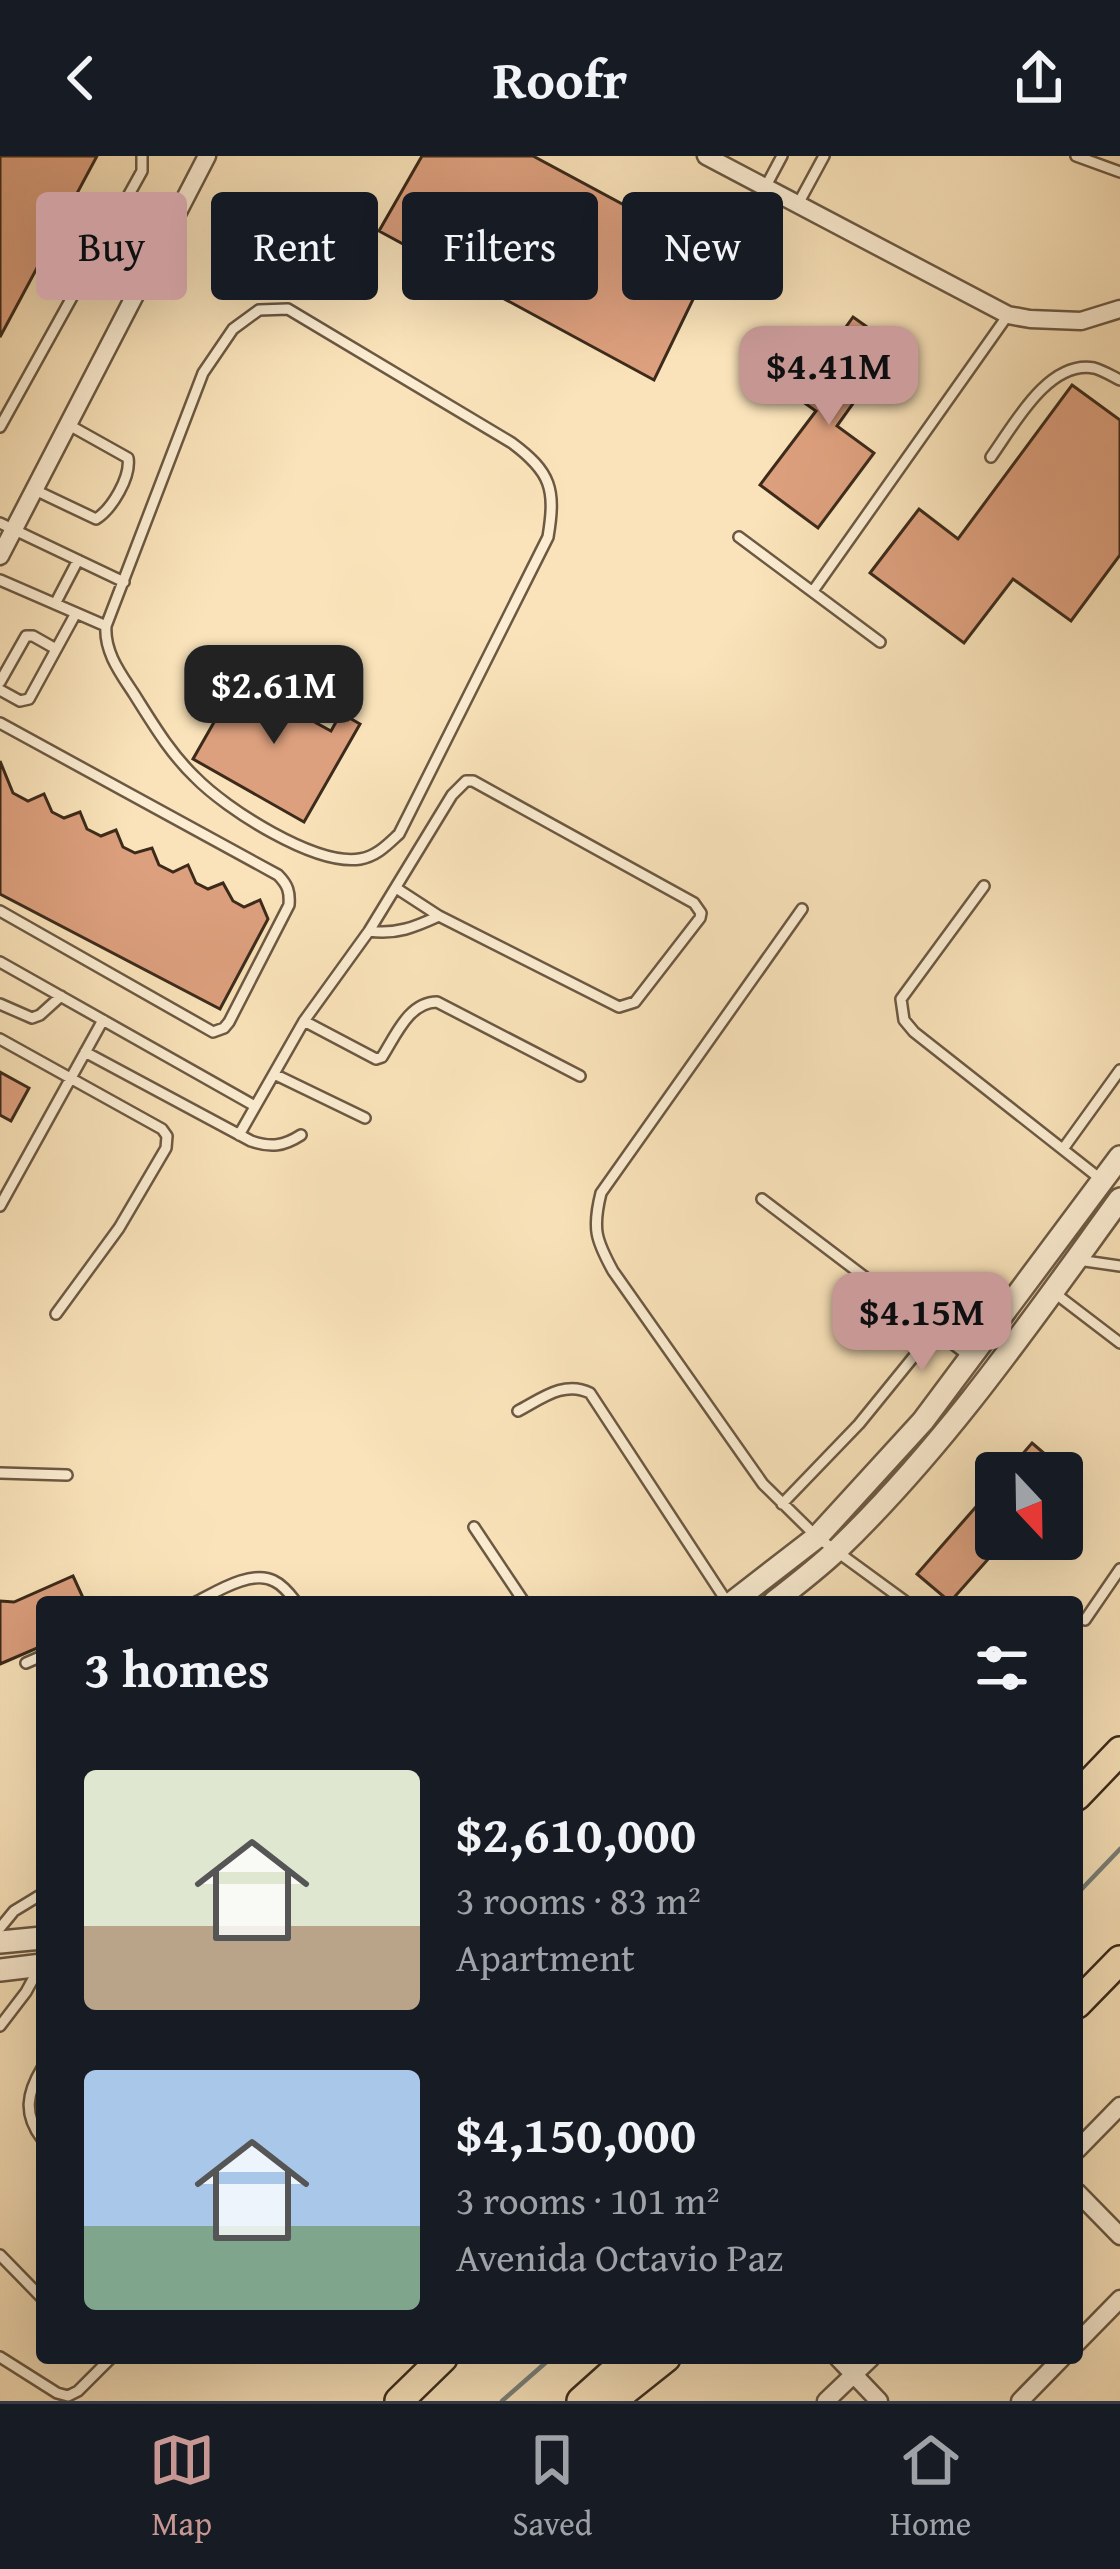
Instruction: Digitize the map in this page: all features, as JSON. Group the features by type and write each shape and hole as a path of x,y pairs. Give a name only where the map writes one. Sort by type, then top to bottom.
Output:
{"highway":[{"path":"1083,1790 1120,1750"},
{"path":"1083,1998 1120,1960"},
{"path":"399,2401 437,2364"},
{"path":"581,2401 622,2364"},
{"path":"612,2401 658,2364"}],"street":[{"path":"187,195 207,156"},
{"path":"706,156 1008,315 1081,321 1120,309"},
{"path":"0,556 7,527 35,490 133,300"},
{"path":"738,1596 818,1537 923,1421 1120,1157"},
{"path":"781,1596 837,1551 908,1477 1120,1199"},
{"path":"0,1942 36,1939"},
{"path":"0,1970 36,1966"},
{"path":"1083,2144 1120,2106"},
{"path":"1083,2198 1120,2236"},
{"path":"1083,2337 1120,2300"},
{"path":"844,2364 879,2401"},
{"path":"826,2401 865,2364"},
{"path":"1020,2401 1056,2364"}],"lane":[{"path":"131,192 142,171 142,156"},
{"path":"766,186 782,156"},
{"path":"798,204 824,156"},
{"path":"1076,156 1120,172"},
{"path":"0,427 72,300"},
{"path":"288,309 512,443 533,459 550,482 548,537 399,834 372,856 334,858 299,846 199,782 171,752 118,669 107,645 106,626 203,373 233,328 259,310 288,309"},
{"path":"813,591 1008,315"},
{"path":"991,457 1054,376 1094,368 1120,380"},
{"path":"35,490 96,519 104,514 126,477 128,458 69,425"},
{"path":"7,527 124,582"},
{"path":"739,537 880,643"},
{"path":"55,604 77,560"},
{"path":"0,580 106,626"},
{"path":"56,649 26,636 0,686 20,701 29,699 76,613"},
{"path":"0,723 278,875 290,895 229,1022 214,1032 0,911"},
{"path":"239,1136 304,1021 369,931 452,795 466,782 472,781 694,903 701,913 635,1002 619,1007 440,916 396,888"},
{"path":"984,886 902,999 904,1020 1102,1180"},
{"path":"802,909 601,1193 596,1240 743,1459 818,1537 898,1596"},
{"path":"369,931 398,932 440,916"},
{"path":"0,962 255,1106"},
{"path":"0,1004 32,1018 61,996"},
{"path":"304,1021 376,1059 416,1008 437,1001 580,1076"},
{"path":"0,1207 5,1184 103,1020"},
{"path":"0,1039 162,1129 168,1142 119,1228 56,1314"},
{"path":"85,1052 262,1145 290,1143 302,1135"},
{"path":"1064,1149 1120,1070"},
{"path":"274,1074 365,1118"},
{"path":"762,1198 970,1357"},
{"path":"1076,1259 1120,1266"},
{"path":"1052,1291 1120,1343"},
{"path":"782,1504 860,1424 924,1344"},
{"path":"518,1411 568,1388 590,1393 726,1596"},
{"path":"0,1473 67,1475"},
{"path":"473,1527 520,1596"},
{"path":"1085,1620 1120,1569"},
{"path":"209,1596 264,1577 278,1582 291,1596"},
{"path":"26,1663 36,1659"},
{"path":"0,1928 14,1911 36,1898"},
{"path":"0,2026 36,1974"},
{"path":"36,2079 27,2103 36,2131"},
{"path":"0,2255 36,2292"},
{"path":"0,2357 68,2396 102,2364"}],"building":[{"path":"0,156 97,156 78,192 36,192 36,270 0,337"},
{"path":"422,156 533,156 622,204 622,300 693,300 654,380 506,300 598,300 598,192 402,192 402,243 379,231"},
{"path":"853,317 894,346 837,426 874,453 818,528 760,485 816,411 796,397"},
{"path":"1072,385 1120,420 1120,555 1071,621 1013,579 964,643 870,573 919,509 958,539"},
{"path":"245,668 287,692 280,703 331,731 341,713 360,724 304,822 193,759"},
{"path":"0,761 13,793 28,801 44,794 52,812 64,818 80,812 87,829 101,836 116,830 123,847 135,853 152,848 159,865 173,872 188,865 196,883 208,889 223,883 233,901 244,907 260,900 268,919 220,1009 0,894"},
{"path":"0,1072 29,1088 11,1121 0,1115"},
{"path":"975,1508 975,1560 987,1560 955,1596 943,1596 917,1574"},
{"path":"73,1576 82,1596 36,1596 36,1649 0,1664 0,1601 14,1602"}],"waterway":[{"path":"1083,1888 1120,1849"},
{"path":"502,2401 544,2364"}]}
